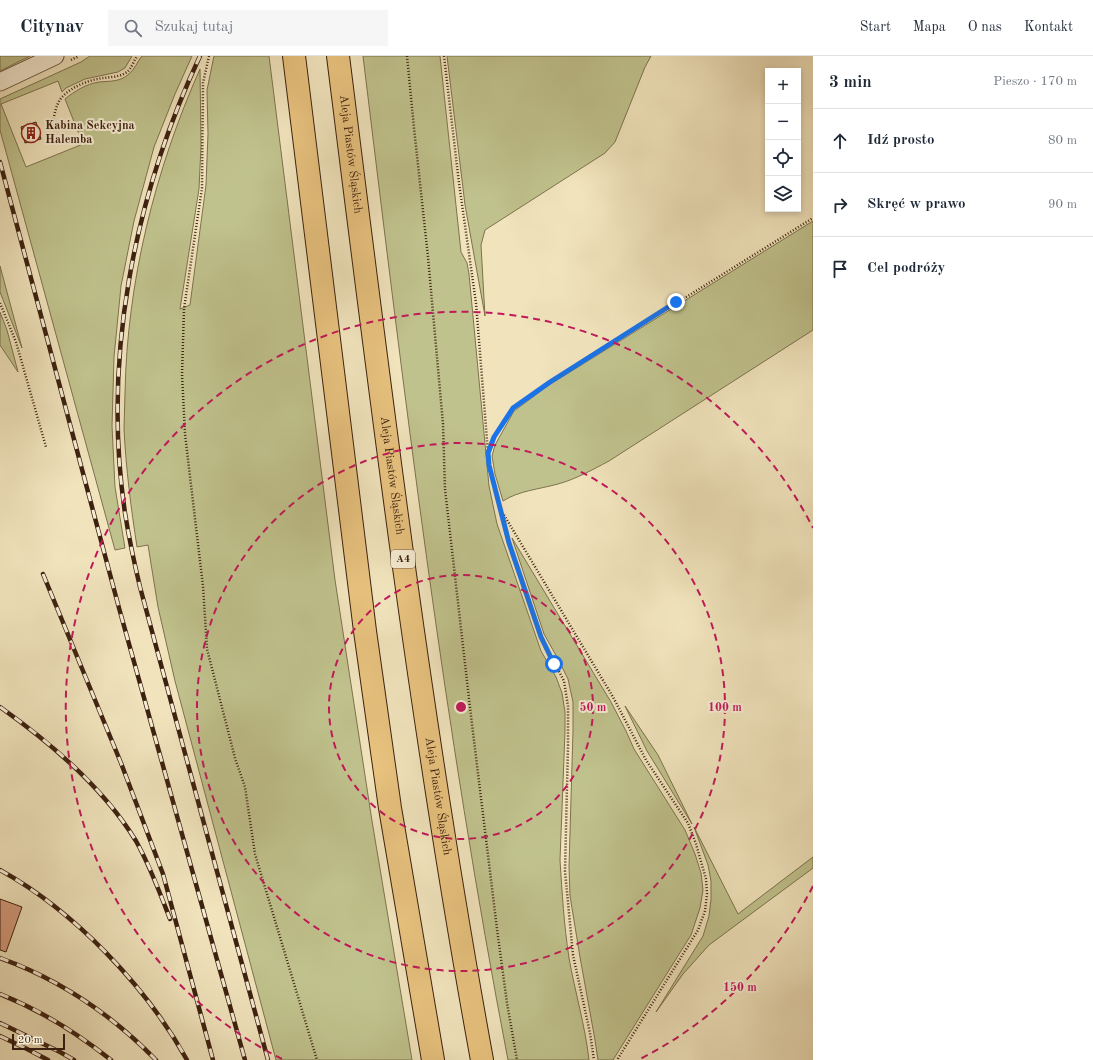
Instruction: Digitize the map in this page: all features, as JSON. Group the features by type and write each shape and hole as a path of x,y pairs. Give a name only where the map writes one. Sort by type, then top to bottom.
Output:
{"highway":[{"path":"294,56 365,631 390,808 433,1060"},
{"name":"Aleja Piastów Śląskich","path":"338,56 369,303 428,739 482,1060"}],"street":[{"path":"0,82 55,56"}],"path":[{"path":"48,136 59,101 64,95 70,90 88,82 121,75 128,71 137,56"},
{"path":"209,56 203,83 202,188 184,309 182,374 185,434 203,586 207,649 235,758 245,786 256,854 317,1060"},
{"path":"408,56 443,424 446,497 498,936 507,1004 517,1060"},
{"path":"444,56 458,183 476,303 489,465 509,543 541,637 564,681 568,706 565,871 573,955 590,1032 594,1060"},
{"path":"488,453 494,437 513,408 550,382 813,218"},
{"path":"0,303 16,342 46,447"},
{"path":"502,512 613,697 646,760 688,823 706,879 707,894 705,910 698,930 617,1060"}],"green space":[{"path":"0,56 30,56 0,71"},
{"path":"90,56 132,56 125,68 118,72 85,79 66,88 62,92 58,81 1,104 26,167 83,144 65,99 73,93 90,84 115,81 126,77 133,70 142,56 192,56 154,147 134,221 121,286 114,357 112,426 115,487 125,548 115,550 0,130 0,99 81,62"},
{"path":"214,56 269,56 335,580 372,821 412,1060 276,1060 175,681 158,607 148,545 137,547 129,488 124,429 127,351 131,310 146,227 157,187 184,107 200,69 201,146 199,189 180,309 190,305 206,185 208,134 207,90"},
{"path":"363,56 440,56 461,252 467,263 469,274 489,486 497,524 541,651 556,677 562,693 565,712 560,860 564,921 569,958 589,1060 508,1060 464,810 445,685 410,434"},
{"path":"447,56 651,56 645,67 615,142 605,153 485,230 481,245 485,316 465,205"},
{"path":"813,221 813,330 609,461 571,480 515,495 503,501 495,474 492,456 495,445 514,411 549,385"},
{"path":"0,266 22,348 0,292"},
{"path":"0,312 7,330 18,372 0,345"},
{"path":"512,538 611,702 634,749 685,830 701,873 703,890 700,908 691,935 613,1060 598,1060 570,896 569,867 573,702 568,679 544,634"},
{"path":"625,706 658,755 692,824 647,751"},
{"path":"694,827 738,914 813,857 813,868 709,945 683,974 656,1012 703,936 709,916 711,881 708,865"}],"building":[{"name":"Kabina Sekcyjna Halemba","path":"36,122 41,139 25,143 21,127"},
{"path":"0,899 22,907 6,952 0,950"}],"railway":[{"path":"200,56 177,110 157,165 141,222 129,279 121,337 118,396 119,455 125,513 140,587 268,1060"},
{"path":"0,162 119,608 245,1060"},
{"path":"43,574 121,763 163,874 213,1060"},
{"path":"0,707 57,751 75,767 108,802 123,821 141,850 170,919"},
{"path":"0,870 28,887 55,907 106,953 151,1005 187,1060"},
{"path":"0,958 43,976 84,1000 103,1013 156,1060"},
{"path":"0,994 15,1000 58,1023 111,1060"},
{"path":"0,1023 74,1060"},
{"path":"0,1036 48,1060"}],"place":[{"name":"Kabina Sekcyjna Halemba","path":"31,133"}],"route":[{"path":"554,664 541,637 509,543 489,465 488,453 494,437 513,408 550,382 676,302"}]}
